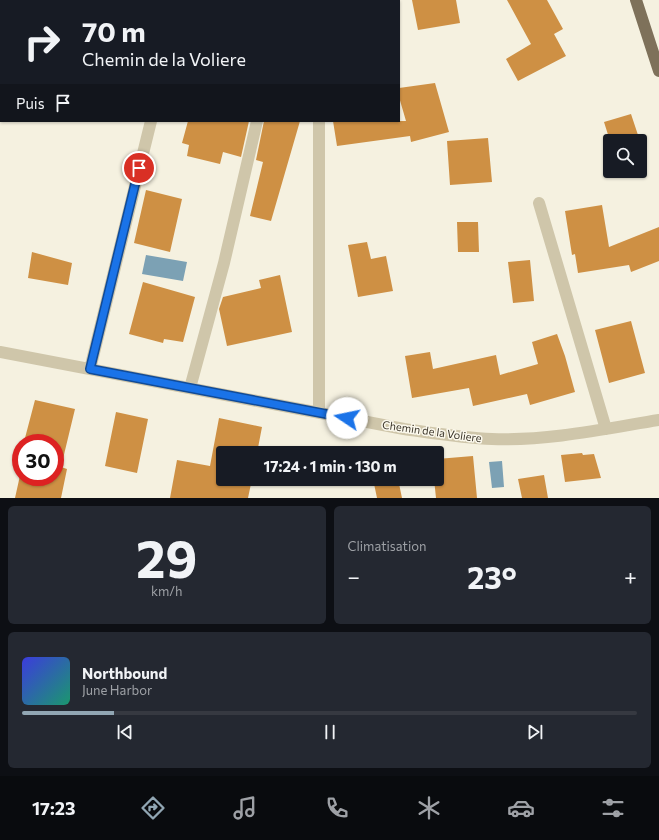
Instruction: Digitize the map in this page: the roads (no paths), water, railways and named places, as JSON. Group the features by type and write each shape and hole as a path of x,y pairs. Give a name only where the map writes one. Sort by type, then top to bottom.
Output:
{"main road":[{"path":"636,0 659,71"}],"street":[{"path":"90,369 151,122"},
{"path":"190,388 224,263 257,122"},
{"path":"318,122 319,412"},
{"path":"539,203 606,429"},
{"name":"Chemin de la Voliere","path":"0,352 404,429 460,436 493,439 553,437 659,420"}],"water":[{"path":"146,255 187,262 183,281 142,274"},
{"path":"502,461 504,487 492,488 489,462"}]}
